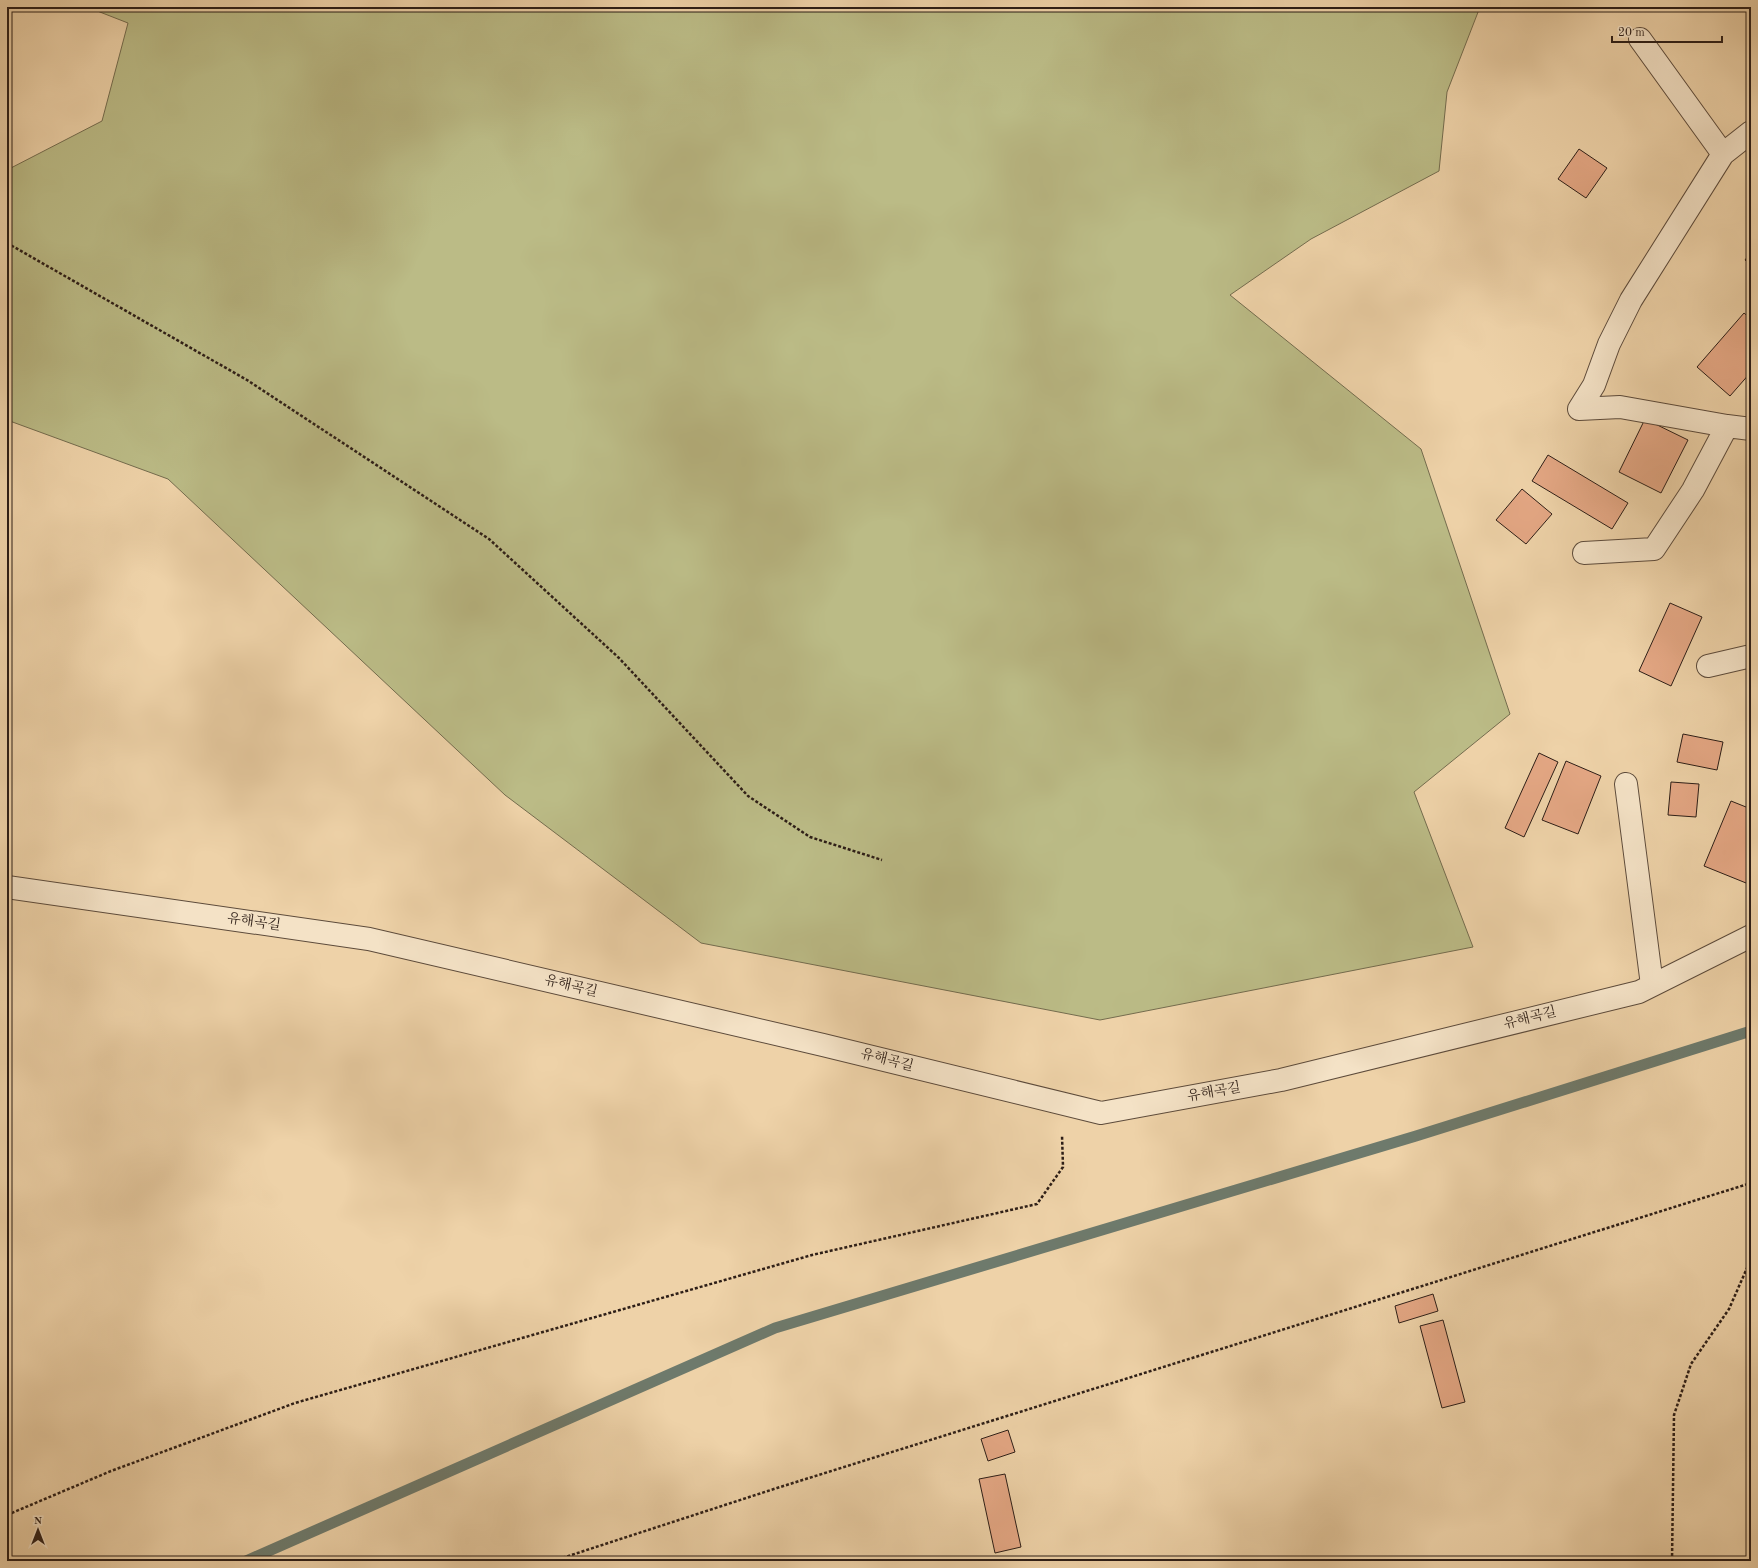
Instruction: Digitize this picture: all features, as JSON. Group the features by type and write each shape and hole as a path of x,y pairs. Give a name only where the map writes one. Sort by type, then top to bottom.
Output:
{"street":[{"path":"1640,39 1723,154"},
{"path":"1751,132 1723,154 1631,300 1610,344 1594,385 1578,409 1620,407 1751,429"},
{"path":"1584,553 1654,549 1693,490 1727,426"},
{"path":"1708,666 1751,656"},
{"path":"1626,784 1652,986"},
{"name":"유해곡길","path":"7,887 369,939 1101,1112 1281,1080 1639,992 1751,936"}],"path":[{"path":"7,243 247,380 489,539 619,658 748,796 810,837 882,860"},
{"path":"7,1514 111,1471 295,1402 812,1255 1037,1204 1063,1167 1060,1102"},
{"path":"553,1561 776,1488 1751,1183"},
{"path":"1672,1561 1674,1415 1691,1364 1729,1310 1751,1259"}],"green space":[{"path":"87,7 1480,7 1447,92 1439,171 1311,239 1230,295 1421,449 1510,714 1414,792 1473,947 1100,1020 701,943 505,795 168,479 7,420 7,170 102,121 128,23"}],"building":[{"path":"1579,149 1607,168 1586,198 1558,179"},
{"path":"1751,252 1751,265 1745,260"},
{"path":"1744,313 1751,319 1751,372 1730,396 1697,367"},
{"path":"1645,419 1688,440 1661,493 1619,472"},
{"path":"1548,455 1628,503 1612,529 1532,481"},
{"path":"1522,489 1552,514 1526,544 1496,520"},
{"path":"1670,603 1702,617 1671,686 1639,671"},
{"path":"1683,734 1723,742 1717,770 1677,762"},
{"path":"1539,753 1558,762 1524,837 1505,828"},
{"path":"1566,761 1601,776 1578,834 1542,820"},
{"path":"1671,782 1699,784 1696,817 1668,815"},
{"path":"1731,801 1751,809 1751,885 1704,866"},
{"path":"1433,1294 1438,1311 1399,1323 1395,1306"},
{"path":"1443,1320 1465,1402 1442,1408 1420,1326"},
{"path":"1008,1430 1015,1452 988,1461 981,1439"},
{"path":"1005,1474 1021,1547 995,1553 979,1479"}],"waterway":[{"path":"246,1561 775,1328 1416,1136 1751,1031"}]}
